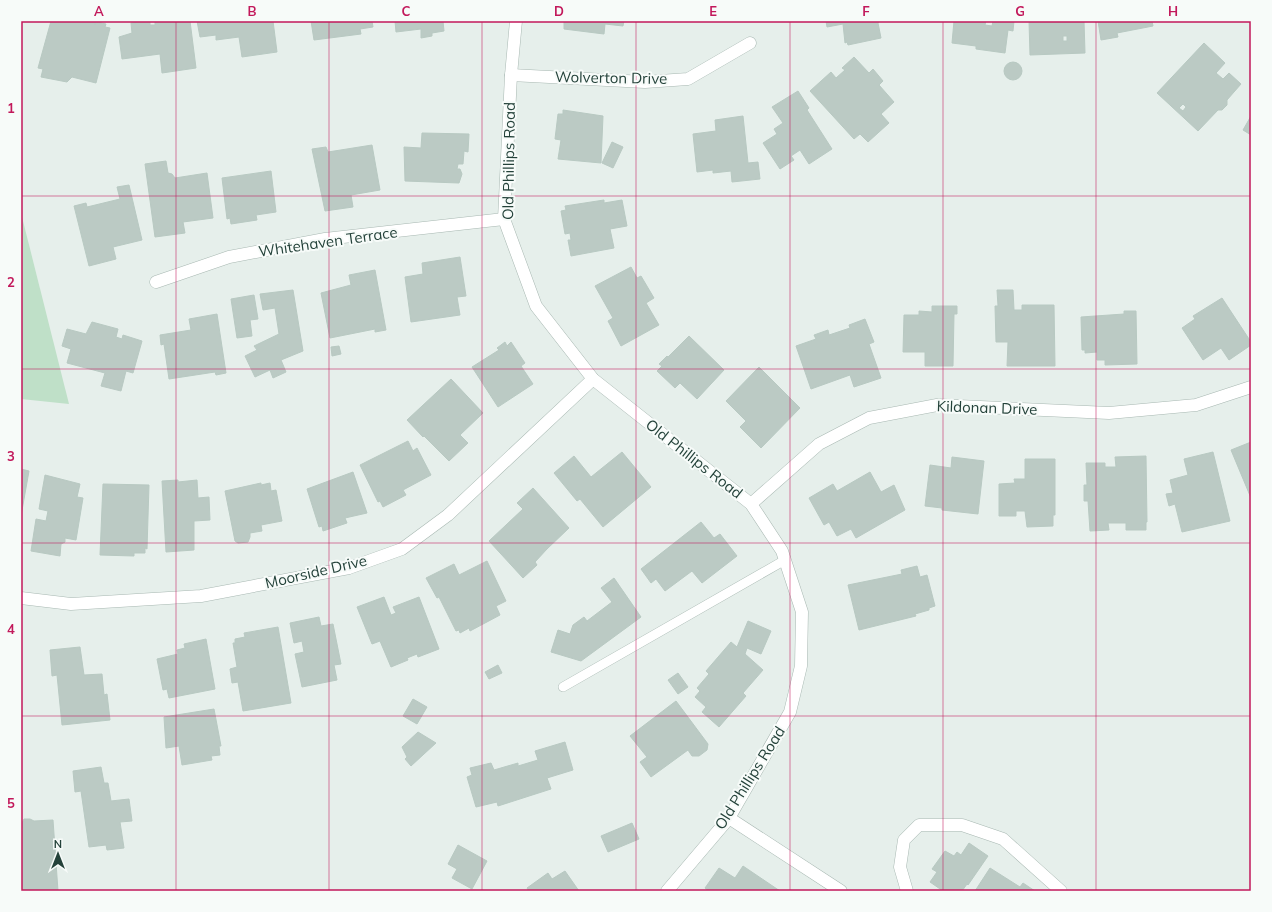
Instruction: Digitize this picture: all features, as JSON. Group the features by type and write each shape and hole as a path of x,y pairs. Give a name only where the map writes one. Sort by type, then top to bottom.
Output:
{"street":[{"name":"Old Phillips Road","path":"516,21 511,75 504,219 536,306 593,379 750,504 782,551 802,612 801,666 790,712 729,818 667,891"},
{"name":"Wolverton Drive","path":"511,75 645,82 688,79 750,43"},
{"name":"Whitehaven Terrace","path":"156,282 229,257 325,239 504,219"},
{"name":"Moorside Drive","path":"21,598 71,604 202,596 349,568 402,549 448,515 593,379"},
{"name":"Kildonan Drive","path":"750,504 819,444 869,418 937,405 1109,413 1196,405 1251,387"},
{"path":"729,818 840,891"},
{"path":"907,891 900,867 904,840 919,825 962,825 1003,838 1061,891"}],"lane":[{"path":"563,687 785,560"}],"green space":[{"path":"21,213 69,404 21,399"}],"building":[{"path":"51,21 96,21 95,25 97,22 106,24 105,27 110,28 96,83 72,77 67,82 41,77 43,69 38,68"},
{"path":"150,21 150,25 155,25 155,21 190,21 196,68 162,73 160,54 122,59 119,37 132,33 131,23"},
{"path":"197,21 273,21 277,52 242,57 239,37 216,40 216,35 200,37"},
{"path":"311,21 372,21 373,27 360,29 361,34 314,40"},
{"path":"395,21 443,21 444,31 432,33 432,36 421,38 421,29 396,32"},
{"path":"564,21 624,21 623,26 605,24 604,34 564,29"},
{"path":"826,21 880,21 878,23 881,38 848,45 847,42 845,43 843,24 827,27"},
{"path":"954,21 986,21 985,25 992,26 993,21 1014,21 1013,31 1008,30 1005,53 976,49 976,46 952,43"},
{"path":"1029,21 1084,21 1085,53 1030,55","holes":["1063,36 1067,36 1067,41 1063,41"]},
{"path":"1098,21 1152,21 1153,26 1117,33 1118,37 1101,40"},
{"path":"1204,43 1225,63 1216,73 1223,79 1229,73 1241,84 1227,100 1227,105 1222,110 1218,110 1198,131 1157,93","holes":["1183,104 1186,107 1183,111 1179,108"]},
{"path":"854,57 869,73 873,69 883,81 879,85 894,102 881,114 889,123 868,142 860,134 854,139 810,91 831,72 836,78 845,70 842,68"},
{"path":"1013,62 1019,65 1022,71 1019,77 1013,80 1007,77 1004,71 1007,65"},
{"path":"798,91 809,108 807,110 832,149 809,164 800,150 791,156 794,160 780,169 763,143 777,134 774,129 783,123 772,107"},
{"path":"563,110 603,116 601,163 558,159 561,140 555,139 558,114 563,114"},
{"path":"743,116 748,163 758,162 760,179 732,182 731,171 713,173 713,170 697,172 693,134 716,131 715,120"},
{"path":"1251,116 1251,135 1243,130"},
{"path":"422,133 469,134 468,152 464,151 463,164 458,164 457,169 460,169 462,174 459,183 405,181 404,147 421,148"},
{"path":"612,142 623,147 613,168 602,163"},
{"path":"372,145 380,190 351,195 353,207 325,211 312,149 326,147 328,152"},
{"path":"166,161 168,173 172,174 175,178 207,173 213,218 183,222 185,233 155,237 145,164"},
{"path":"271,171 276,212 256,215 257,220 231,224 230,218 227,219 222,178"},
{"path":"129,185 142,240 113,247 116,259 89,266 74,206 86,203 87,207 120,199 117,187"},
{"path":"604,200 604,203 622,200 627,226 610,229 614,248 571,256 568,240 571,240 570,233 565,234 561,211 566,210 565,206"},
{"path":"460,257 466,296 457,297 460,315 411,322 405,277 423,274 422,263"},
{"path":"631,267 637,278 641,276 654,298 646,303 659,325 621,346 608,321 613,318 595,286"},
{"path":"375,270 386,330 375,332 375,329 330,338 321,293 351,285 349,275"},
{"path":"293,290 303,351 281,360 286,372 273,378 270,370 255,377 245,356 257,350 254,346 279,334 275,308 263,310 260,294"},
{"path":"997,290 1013,290 1014,310 1022,310 1022,305 1054,305 1055,366 1007,366 1008,342 996,342 995,306 998,306"},
{"path":"254,295 258,319 250,320 252,336 237,338 231,299"},
{"path":"1222,298 1251,342 1251,345 1229,360 1221,348 1203,360 1182,328 1195,319 1193,316"},
{"path":"932,306 957,306 957,314 954,314 953,366 925,366 925,352 903,352 904,315 919,315 919,311 932,312"},
{"path":"1124,311 1136,311 1137,364 1105,365 1105,360 1097,360 1097,352 1085,353 1085,350 1082,350 1081,317 1124,314"},
{"path":"217,314 226,373 216,375 215,372 169,379 164,344 161,345 160,335 191,330 189,319"},
{"path":"865,319 874,342 869,344 881,378 854,387 850,375 811,389 796,346 816,339 814,335 828,330 829,335 850,328 849,325"},
{"path":"92,322 118,329 116,337 122,339 123,335 142,341 133,373 126,371 121,391 101,386 105,373 67,363 71,349 62,346 67,329 86,334"},
{"path":"689,336 724,370 697,399 680,383 675,388 657,371 662,366 659,364"},
{"path":"505,342 507,346 511,342 525,363 521,366 533,384 498,407 472,367 499,350 497,348"},
{"path":"339,346 341,354 332,356 331,347"},
{"path":"759,367 800,408 761,448 740,427 746,421 726,401"},
{"path":"451,379 483,413 460,435 468,443 449,461 407,420"},
{"path":"408,441 413,451 417,448 431,475 403,490 406,495 383,507 380,501 378,502 360,465"},
{"path":"1251,442 1251,498 1231,450"},
{"path":"622,452 651,487 603,527 580,499 577,501 554,473 574,456 591,477"},
{"path":"1213,452 1230,521 1182,532 1175,504 1169,506 1166,494 1173,493 1170,480 1188,475 1184,459"},
{"path":"1146,456 1146,530 1126,530 1126,523 1108,523 1109,530 1090,531 1088,501 1084,501 1084,485 1087,485 1086,463 1105,463 1105,467 1116,467 1115,457"},
{"path":"952,457 984,461 978,514 942,510 942,508 925,506 930,465 951,468"},
{"path":"1025,459 1055,459 1055,515 1053,515 1053,526 1027,527 1025,511 1016,511 1016,516 999,516 999,484 1015,483 1014,479 1025,479"},
{"path":"21,469 29,471 21,516"},
{"path":"353,472 367,513 345,518 347,523 323,531 322,526 319,527 307,489"},
{"path":"870,472 881,492 894,485 905,510 856,538 851,529 837,536 829,522 824,525 809,498 833,484 837,491"},
{"path":"45,475 80,484 77,497 83,498 76,540 65,538 65,542 61,544 60,556 31,551 36,519 46,521 48,511 39,509"},
{"path":"178,480 178,482 197,480 198,498 209,497 210,520 194,521 194,550 166,552 162,481"},
{"path":"261,483 261,485 270,483 271,491 276,490 282,521 261,525 262,531 250,533 248,542 238,543 235,541 225,491"},
{"path":"103,484 149,485 147,549 145,548 145,553 134,553 134,556 100,555"},
{"path":"533,488 569,528 535,562 537,565 523,578 489,541 523,509 517,503"},
{"path":"701,522 714,538 720,534 737,556 702,583 692,571 665,591 656,579 651,583 641,569"},
{"path":"487,561 506,601 496,606 500,615 470,631 469,628 460,633 459,630 456,631 439,597 437,598 426,578 454,564 459,575"},
{"path":"917,566 920,577 927,575 935,606 929,608 929,610 915,614 916,616 859,630 848,585 902,574 901,570"},
{"path":"614,578 641,617 581,661 551,652 558,630 570,634 573,625 584,617 587,621 612,602 601,588"},
{"path":"384,597 391,615 396,613 393,607 419,597 439,649 418,657 417,654 407,658 408,660 391,667 380,641 372,644 357,607"},
{"path":"319,617 321,626 333,624 341,664 334,665 337,680 302,687 295,654 304,652 302,641 294,643 290,623"},
{"path":"748,621 771,631 761,654 747,648 745,654 763,670 743,693 746,696 719,727 702,712 706,707 695,697 700,691 697,688 709,674 706,671 731,642 737,647"},
{"path":"278,627 291,703 243,711 238,682 232,683 230,669 237,667 233,643 235,643 235,639 245,637 244,633"},
{"path":"206,639 215,689 169,698 167,689 163,690 157,659 178,654 177,650 185,648 184,644"},
{"path":"80,647 84,675 102,674 104,695 107,694 110,720 62,725 57,675 52,676 50,650"},
{"path":"498,665 502,673 489,679 485,672"},
{"path":"678,673 688,687 678,694 668,680"},
{"path":"413,699 427,707 417,724 403,716"},
{"path":"676,701 708,744 707,750 699,756 692,756 688,750 651,777 640,762 647,757 630,736"},
{"path":"214,709 221,746 219,746 220,755 211,756 212,760 182,765 179,746 166,748 164,717"},
{"path":"418,732 436,743 411,766 405,759 407,757 402,747"},
{"path":"565,742 573,770 547,778 551,789 498,806 497,802 476,807 467,777 472,775 470,768 491,763 494,770 518,763 518,766 538,760 535,751"},
{"path":"101,767 104,783 108,783 111,801 129,799 132,821 120,822 124,848 107,850 106,845 89,847 81,791 75,792 73,771"},
{"path":"24,819 34,821 53,820 58,891 22,891 21,831 23,831 22,823"},
{"path":"632,823 639,839 608,852 601,836"},
{"path":"969,843 988,856 968,885 967,884 962,891 943,891 930,882 937,872 932,869 945,851 954,856 957,852 961,855"},
{"path":"458,845 487,861 472,889 452,878 457,869 448,864"},
{"path":"743,866 780,891 709,891 705,888 719,868 735,878"},
{"path":"990,868 1020,887 1023,883 1035,891 975,891"},
{"path":"565,871 579,891 529,891 527,888 548,873 552,879"}]}
